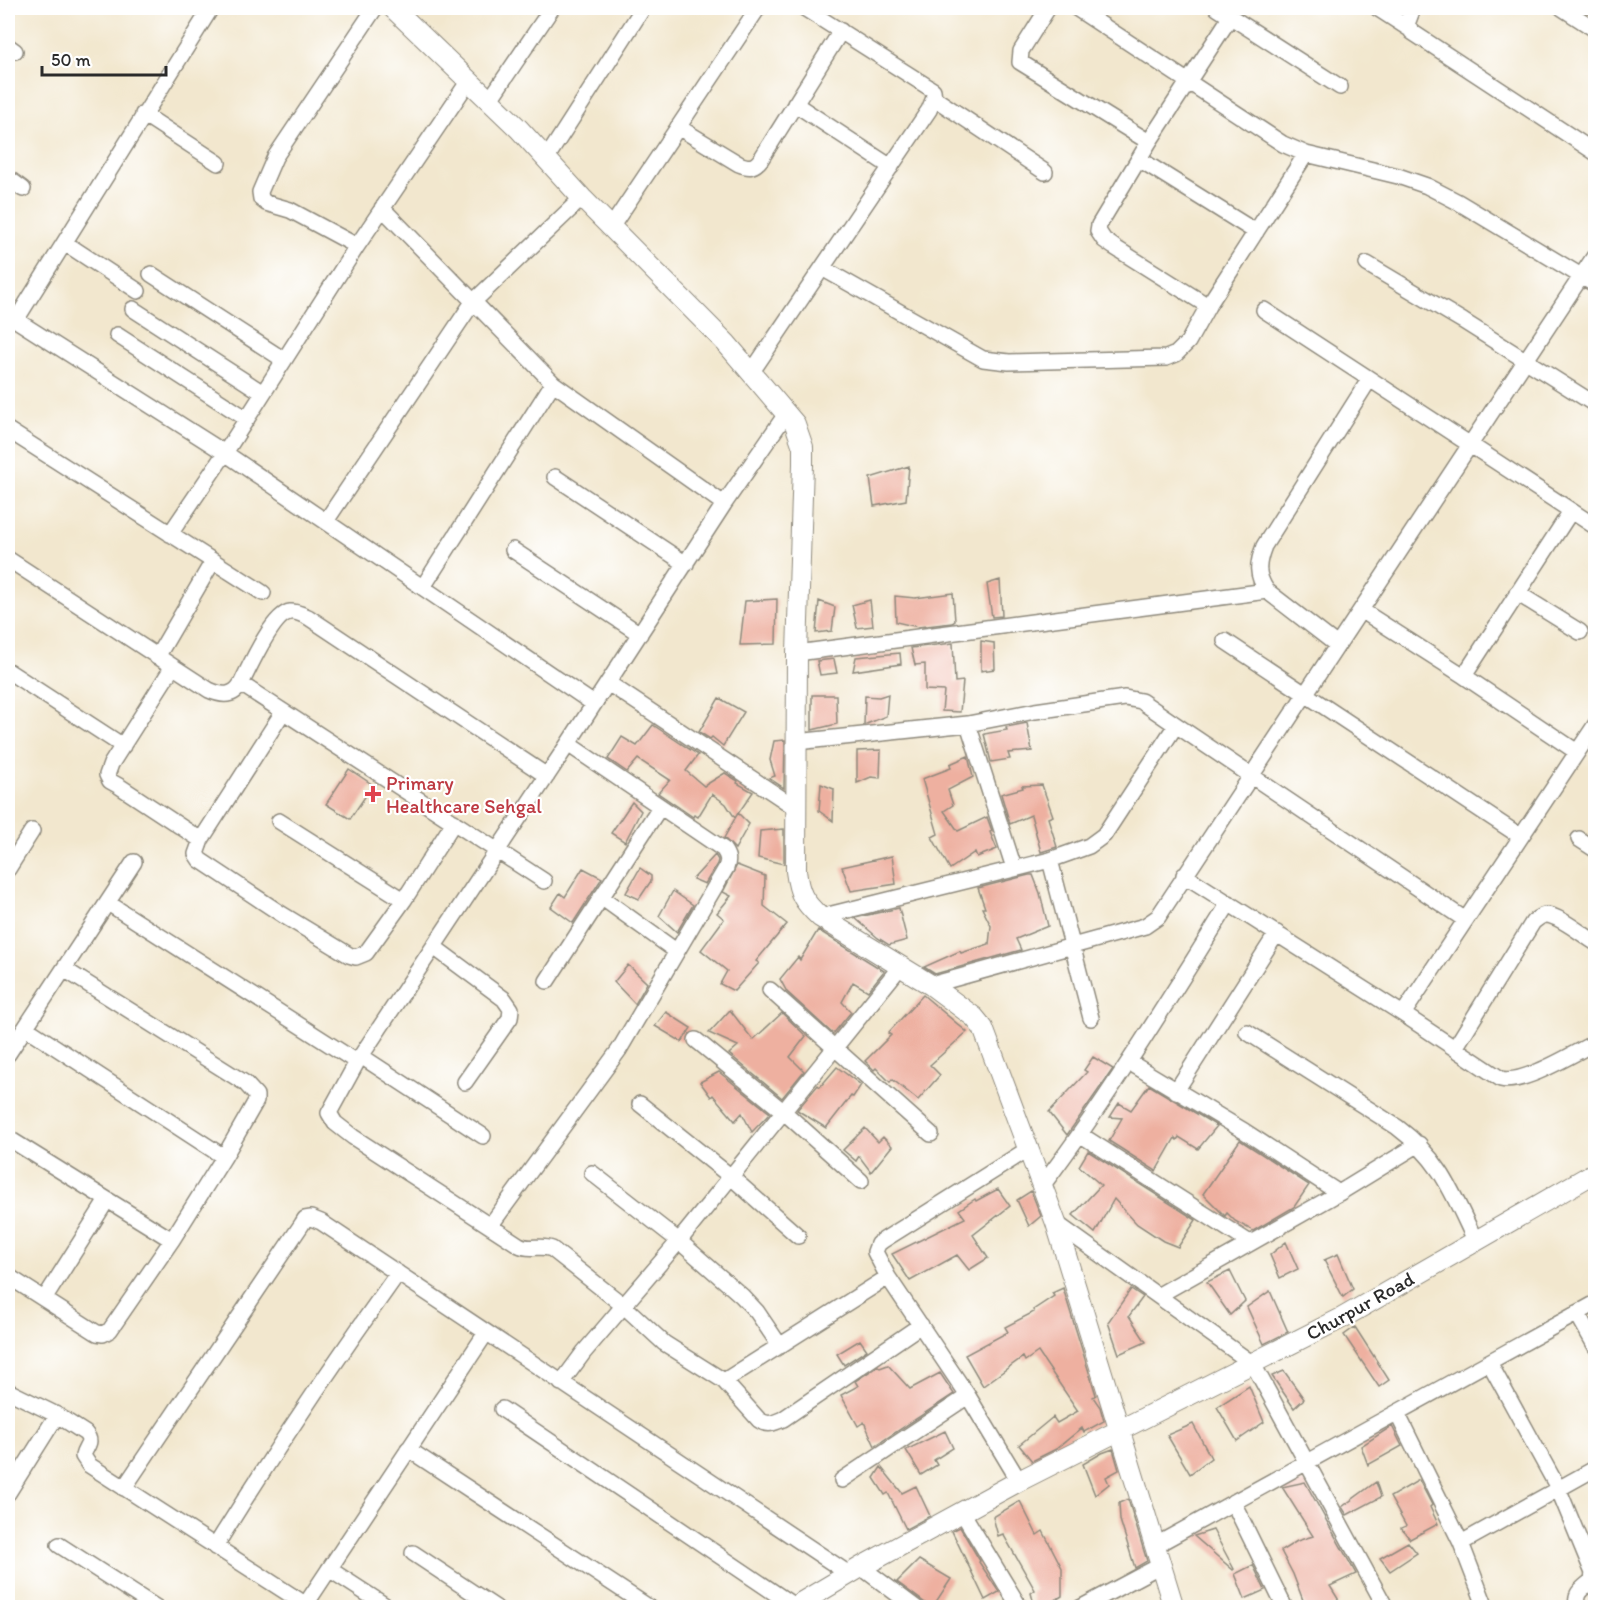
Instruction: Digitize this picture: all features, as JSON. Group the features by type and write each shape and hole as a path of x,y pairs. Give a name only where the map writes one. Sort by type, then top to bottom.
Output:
{"street":[{"path":"211,8 16,320 225,453 594,704"},
{"path":"357,246 290,210 266,203 261,199 260,192 275,157 375,8"},
{"path":"393,8 489,101 726,343 786,414 800,436 803,464 797,653 798,885 804,901 820,917 931,986 974,1017 984,1028 1056,1222 1174,1608"},
{"path":"489,101 552,8"},
{"path":"546,159 643,8"},
{"path":"612,226 758,8"},
{"path":"752,373 929,110 934,98 933,90 804,8"},
{"path":"1048,8 1021,51 1020,62 1149,142"},
{"path":"1076,8 1269,135 1306,154 1398,176 1428,186 1596,285"},
{"path":"1217,8 1340,87"},
{"path":"1377,8 1596,153"},
{"path":"1408,28 1408,18 1413,8"},
{"path":"1562,8 1596,30"},
{"path":"1208,306 1114,247 1100,236 1099,225 1149,142 1231,16"},
{"path":"678,126 739,164 747,168 753,167 761,159 841,31"},
{"path":"170,534 225,453 382,208 468,82"},
{"path":"934,98 1045,172"},
{"path":"795,104 891,166"},
{"path":"143,114 218,164"},
{"path":"822,268 983,359 1001,362 1166,358 1176,354 1182,348 1306,154"},
{"path":"1139,159 1256,232"},
{"path":"8,178 23,189"},
{"path":"326,521 473,302 582,198"},
{"path":"382,208 553,383 724,504"},
{"path":"65,243 138,291"},
{"path":"931,986 1149,924 1158,917 1524,359 1596,254"},
{"path":"1367,264 1434,303 1596,405"},
{"path":"151,274 284,360"},
{"path":"133,309 263,393"},
{"path":"1264,310 1596,527"},
{"path":"117,335 247,419"},
{"path":"1337,645 1267,591 1259,580 1258,561 1264,546 1369,380"},
{"path":"423,587 553,383"},
{"path":"786,414 724,504 498,851 359,1059 329,1113 335,1123 524,1248 532,1249 543,1246 552,1250 624,1306 664,1344 724,1381 759,1420 769,1424 783,1419 921,1325"},
{"path":"8,430 263,593"},
{"path":"555,477 686,564"},
{"path":"1464,676 1571,511"},
{"path":"513,550 640,634"},
{"path":"8,559 172,668 220,695 237,690 272,627 281,616 297,612 308,617 547,776"},
{"path":"157,657 213,561"},
{"path":"797,653 1267,591"},
{"path":"1517,593 1580,632"},
{"path":"1360,610 1577,752"},
{"path":"1225,641 1520,836"},
{"path":"172,668 107,771 110,780 201,840"},
{"path":"8,671 123,746"},
{"path":"608,683 796,808"},
{"path":"241,684 544,881"},
{"path":"796,742 968,724 1035,711 1129,698 1141,701 1464,919"},
{"path":"283,711 201,840 196,854 200,860 283,915 349,955 356,957 366,953 404,900 454,822"},
{"path":"968,724 1014,868"},
{"path":"820,917 1050,860 1089,846 1104,835 1176,724"},
{"path":"1403,1014 1464,919 1596,724"},
{"path":"490,1226 618,1050 728,861 728,855 723,849 568,744"},
{"path":"547,981 660,807"},
{"path":"279,821 404,900"},
{"path":"8,869 32,831"},
{"path":"1579,839 1596,850"},
{"path":"1050,860 1091,1018"},
{"path":"8,1055 134,862"},
{"path":"1184,875 1501,1079 1507,1081 1522,1079 1596,1042"},
{"path":"601,897 676,951"},
{"path":"108,903 483,1136"},
{"path":"1042,1186 1081,1135 1230,903"},
{"path":"1455,1048 1533,922 1541,916 1555,917 1596,943"},
{"path":"1176,1091 1277,933"},
{"path":"434,947 504,999 511,1010 510,1018 465,1082"},
{"path":"561,1383 900,967"},
{"path":"8,1275 97,1333 103,1334 110,1330 172,1240 254,1108 256,1095 252,1089 64,969"},
{"path":"770,990 931,1134"},
{"path":"26,1028 224,1157"},
{"path":"1247,1032 1397,1127 1419,1144 1443,1174 1475,1240"},
{"path":"696,1040 784,1112 861,1181"},
{"path":"1129,1062 1244,1131 1339,1193"},
{"path":"640,1104 730,1176 798,1236"},
{"path":"1081,1135 1250,1243"},
{"path":"8,1138 172,1240"},
{"path":"1159,1295 1339,1193 1419,1144"},
{"path":"1018,1481 968,1396 888,1277 875,1252 878,1244 1030,1148"},
{"name":"Churpur Road","path":"793,1607 1018,1481 1342,1318 1596,1172"},
{"path":"592,1173 679,1241 742,1296 757,1312 780,1346"},
{"path":"45,1298 107,1200"},
{"path":"124,1488 305,1219 310,1218 321,1222 561,1383 916,1608"},
{"path":"1056,1222 1253,1364 1308,1461 1386,1608"},
{"path":"215,1547 270,1457 398,1273"},
{"path":"724,1381 888,1277"},
{"path":"1156,1545 1596,1304"},
{"path":"1577,1313 1596,1347"},
{"path":"8,1391 57,1415 88,1437 90,1443 83,1456 88,1464 309,1606 329,1569 486,1333"},
{"path":"1489,1362 1558,1488 1593,1573 1590,1582 1577,1592 1578,1608"},
{"path":"842,1480 968,1396"},
{"path":"502,1409 793,1607"},
{"path":"1397,1413 1461,1543 1486,1608"},
{"path":"8,1493 57,1415"},
{"path":"408,1449 650,1608"},
{"path":"1461,1543 1596,1468"},
{"path":"1233,1502 1285,1608"},
{"path":"962,1512 1020,1608"},
{"path":"59,1545 157,1608"},
{"path":"412,1553 496,1608"},
{"path":"1080,1608 1161,1565"},
{"path":"329,1569 389,1608"}],"building":[{"path":"909,466 906,500 874,506 870,478"},
{"path":"1000,580 1002,616 992,617 987,584"},
{"path":"953,593 955,621 952,623 918,627 896,622 895,596 915,598"},
{"path":"777,599 776,644 740,645 745,601"},
{"path":"870,600 873,626 857,628 852,605"},
{"path":"819,601 835,607 832,631 816,633"},
{"path":"981,641 994,643 995,669 981,671"},
{"path":"953,643 955,682 963,681 960,712 942,711 944,691 925,690 925,664 915,665 911,648"},
{"path":"900,653 901,664 853,671 856,657"},
{"path":"834,659 837,673 820,675 817,661"},
{"path":"888,694 886,716 864,725 865,696 879,697"},
{"path":"812,695 836,695 837,724 812,730"},
{"path":"719,698 744,712 723,746 712,737 710,739 699,732"},
{"path":"1027,723 1032,751 1008,753 1010,759 991,762 984,734 1007,730 1006,727"},
{"path":"653,725 698,755 686,771 704,786 725,773 753,792 735,818 726,804 712,794 698,817 694,815 693,817 658,793 670,780 638,759 627,772 608,759 622,737 637,746"},
{"path":"785,740 784,788 769,778 775,776 770,760 774,741"},
{"path":"881,750 880,778 871,777 857,783 857,751"},
{"path":"968,756 973,777 948,790 953,805 944,811 958,831 987,817 997,849 977,857 975,852 950,869 932,837 938,834 922,779 951,768 950,764"},
{"path":"349,769 373,785 350,819 326,804"},
{"path":"821,784 834,789 833,821 819,811"},
{"path":"1042,785 1053,816 1048,818 1057,847 1041,852 1031,815 1010,824 1001,794 1023,788 1022,786"},
{"path":"632,802 641,811 625,842 611,833"},
{"path":"738,813 749,824 735,849 724,838"},
{"path":"784,829 784,864 758,858 760,831"},
{"path":"715,855 718,860 717,864 705,884 693,879"},
{"path":"892,856 896,884 851,891 842,867"},
{"path":"737,865 765,876 764,906 787,924 756,961 759,963 734,991 720,984 727,971 701,950 724,919 717,913 731,896 723,892"},
{"path":"583,868 602,878 573,923 551,907 560,893 565,897"},
{"path":"640,868 651,876 651,881 639,899 626,893"},
{"path":"1033,875 1040,893 1048,926 1016,939 1021,950 935,974 924,967 960,951 961,953 989,944 991,926 982,908 985,908 978,888"},
{"path":"673,891 693,905 677,932 659,916"},
{"path":"899,908 907,940 889,945 855,918"},
{"path":"818,930 884,971 868,991 853,982 842,1002 851,1012 833,1034 787,992 780,979 798,957 800,960"},
{"path":"628,965 647,983 635,1004 614,982"},
{"path":"923,995 967,1032 930,1065 940,1075 918,1100 892,1079 890,1082 865,1061 891,1035 888,1033"},
{"path":"730,1010 753,1040 782,1013 806,1036 790,1057 804,1071 782,1098 729,1054 738,1046 709,1033"},
{"path":"666,1012 691,1028 682,1042 655,1026"},
{"path":"1093,1057 1113,1069 1067,1135 1049,1112 1087,1072 1084,1070"},
{"path":"837,1067 861,1085 826,1128 797,1110"},
{"path":"719,1072 770,1113 752,1132 742,1113 735,1121 713,1095 711,1097 700,1082"},
{"path":"1149,1085 1217,1126 1198,1149 1179,1137 1177,1140 1175,1138 1156,1171 1109,1141 1122,1118 1110,1117 1119,1103 1131,1110"},
{"path":"865,1128 878,1142 883,1137 892,1146 871,1172 859,1156 856,1161 843,1150"},
{"path":"1240,1140 1309,1185 1294,1207 1253,1231 1235,1221 1227,1213 1225,1216 1203,1194"},
{"path":"1088,1151 1196,1220 1178,1247 1163,1241 1137,1224 1114,1199 1095,1233 1073,1215 1101,1185 1079,1166"},
{"path":"998,1189 1010,1206 973,1235 988,1258 969,1270 957,1255 910,1281 892,1254 965,1218 959,1210 975,1199 976,1201"},
{"path":"1031,1191 1041,1216 1029,1226 1017,1200"},
{"path":"1286,1242 1298,1269 1280,1278 1270,1255"},
{"path":"1338,1254 1353,1289 1343,1297 1324,1260"},
{"path":"1230,1271 1245,1301 1230,1315 1207,1282"},
{"path":"1063,1288 1096,1395 1093,1397 1100,1407 1104,1421 1084,1432 1082,1428 1056,1449 1032,1461 1019,1445 1053,1417 1057,1423 1078,1411 1038,1352 1025,1361 1023,1357 983,1386 965,1355 1008,1332 1005,1327 1034,1312 1033,1310 1054,1296 1052,1293"},
{"path":"1131,1289 1143,1297 1129,1316 1146,1342 1119,1354 1108,1322"},
{"path":"1270,1291 1288,1332 1264,1344 1247,1307"},
{"path":"1355,1327 1389,1380 1379,1387 1344,1335"},
{"path":"860,1340 867,1350 844,1365 837,1354"},
{"path":"888,1365 910,1389 940,1373 954,1394 875,1446 864,1422 858,1426 841,1395 858,1386 855,1381 878,1366 880,1368"},
{"path":"1284,1371 1304,1399 1294,1408 1272,1376"},
{"path":"1249,1386 1264,1422 1237,1441 1217,1407"},
{"path":"1193,1424 1211,1458 1190,1474 1167,1435"},
{"path":"1392,1426 1402,1446 1368,1465 1361,1446"},
{"path":"945,1431 953,1448 934,1460 937,1465 921,1475 906,1450"},
{"path":"1113,1449 1119,1470 1106,1477 1109,1484 1095,1495 1083,1464"},
{"path":"881,1467 902,1493 916,1486 930,1516 906,1529 888,1493 885,1495 874,1478"},
{"path":"1419,1480 1432,1505 1430,1507 1438,1524 1410,1539 1401,1528 1406,1526 1390,1497"},
{"path":"1305,1482 1356,1574 1330,1586 1340,1602 1330,1608 1306,1608 1281,1551 1297,1541 1313,1536 1282,1487"},
{"path":"1376,1482 1381,1497 1347,1515 1342,1507"},
{"path":"1128,1499 1147,1561 1135,1568 1120,1520 1119,1503"},
{"path":"1020,1501 1037,1535 1043,1531 1062,1568 1062,1596 1043,1608 1035,1608 1031,1593 1035,1590 1003,1534 998,1536 993,1517"},
{"path":"960,1527 999,1592 985,1600 952,1531"},
{"path":"1213,1530 1234,1569 1233,1570 1194,1536"},
{"path":"1408,1542 1417,1553 1390,1571 1380,1558"},
{"path":"919,1560 951,1579 932,1608 897,1582"},
{"path":"1253,1565 1265,1590 1245,1599 1235,1574"}],"place":[{"name":"Primary Healthcare Sehgal","path":"373,794"}]}
